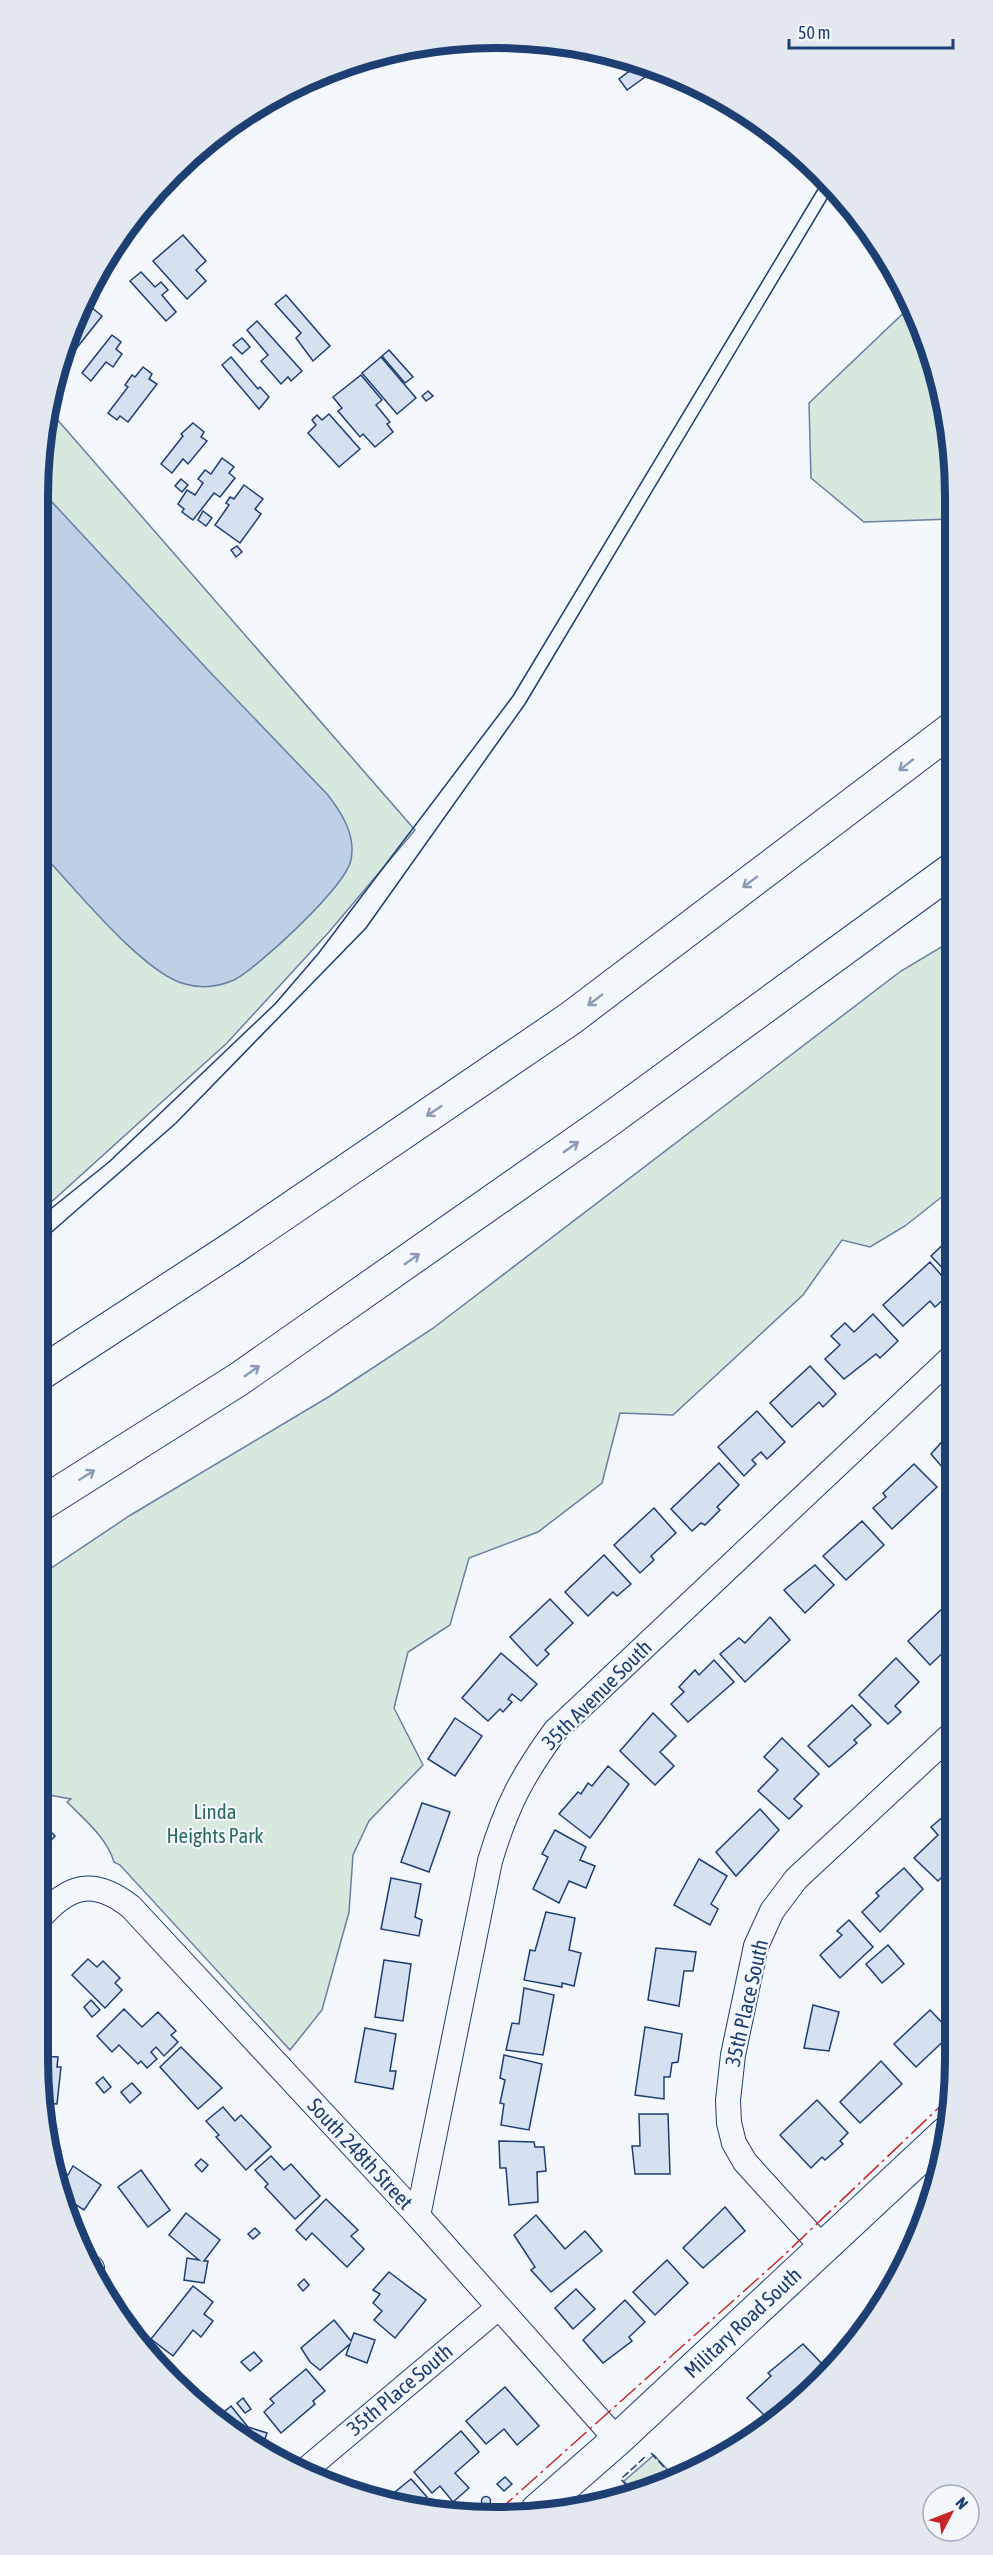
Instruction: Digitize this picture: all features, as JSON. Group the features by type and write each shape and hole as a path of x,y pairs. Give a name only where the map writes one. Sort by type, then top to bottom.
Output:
{"highway":[{"path":"48,1368 233,1248 571,1018 945,734"},
{"path":"48,1500 239,1379 606,1122 945,875"}],"main road":[{"name":"Military Road South","path":"544,2504 617,2440 937,2142"}],"street":[{"name":"35th Avenue South","path":"418,2216 490,1861 504,1814 525,1772 555,1731 945,1363"},
{"name":"35th Place South","path":"823,2248 745,2162 734,2143 729,2123 728,2100 733,2055 756,1946 772,1911 796,1879 945,1740"},
{"name":"South 248th Street","path":"48,1907 68,1893 88,1887 104,1890 131,1907 418,2216 617,2440"},
{"name":"35th Place South","path":"310,2466 498,2308"}],"green space":[{"path":"905,312 930,380 936,409 944,467 945,519 864,522 811,478 809,403"},
{"path":"56,417 415,830 329,932 227,1043 48,1205 48,496"},
{"name":"Linda Heights Park","path":"945,945 945,1194 905,1226 870,1247 842,1240 803,1295 673,1415 620,1413 602,1483 538,1532 469,1558 450,1625 408,1652 394,1708 423,1765 369,1821 353,1855 349,1912 322,2010 290,2050 120,1865 114,1862 101,1837 67,1802 71,1799 48,1795 48,1570 129,1516 330,1396 432,1329 901,971"},
{"path":"654,2455 670,2472 629,2487 624,2481"}],"water":[{"path":"48,498 327,794 338,809 350,833 352,851 346,872 300,925 246,972 234,980 216,986 191,986 168,977 128,946 48,860"}],"building":[{"path":"632,69 648,75 627,90 619,79"},
{"path":"183,235 206,261 196,270 206,281 187,299 153,261"},
{"path":"141,272 155,287 161,282 168,290 162,295 176,312 166,321 130,281"},
{"path":"286,295 330,346 313,361 296,338 301,333 275,304"},
{"path":"91,307 102,316 71,355 82,325"},
{"path":"257,321 302,371 291,381 288,377 281,384 261,361 268,355 247,330"},
{"path":"112,335 121,342 116,349 122,354 113,367 106,362 91,381 82,373"},
{"path":"242,338 250,347 242,354 233,345"},
{"path":"389,350 413,377 405,383 382,356"},
{"path":"231,357 258,389 260,387 269,397 259,409 222,365"},
{"path":"381,357 416,398 397,414 362,373"},
{"path":"143,367 152,374 149,379 157,384 128,422 120,416 117,420 108,413 128,387 125,385 132,375 135,377"},
{"path":"361,375 382,400 376,405 390,422 387,424 393,432 375,447 363,434 360,437 338,411 342,408 333,397"},
{"path":"428,391 433,396 426,401 422,396"},
{"path":"329,414 360,449 339,467 308,433 316,425 312,420 317,415 322,420"},
{"path":"193,423 204,432 201,437 207,441 188,464 183,459 172,473 161,464 183,436 181,434"},
{"path":"222,458 234,467 229,473 235,478 220,497 214,493 193,520 182,512 184,509 178,504 187,490 195,495 203,483 198,479 205,470 211,474"},
{"path":"181,479 188,485 182,492 175,486"},
{"path":"244,485 263,499 255,509 261,514 240,543 215,525 229,505 226,503 230,497 234,499"},
{"path":"203,511 212,518 206,526 198,520"},
{"path":"237,546 242,552 236,557 231,550"},
{"path":"945,1243 945,1271 931,1256"},
{"path":"930,1262 945,1280 945,1298 935,1307 930,1301 903,1326 883,1305"},
{"path":"873,1314 898,1341 880,1358 876,1354 844,1379 825,1359 840,1345 831,1336 845,1323 854,1332"},
{"path":"810,1366 836,1394 823,1407 819,1402 792,1427 770,1403"},
{"path":"757,1411 785,1442 767,1459 761,1452 752,1460 756,1464 744,1476 718,1447"},
{"path":"945,1438 945,1470 931,1454"},
{"path":"719,1463 739,1485 717,1507 720,1510 705,1525 701,1523 692,1531 671,1509"},
{"path":"914,1464 937,1487 892,1529 873,1508 886,1497 883,1493"},
{"path":"654,1508 676,1533 651,1556 654,1560 640,1573 614,1545"},
{"path":"862,1521 884,1545 846,1580 823,1556"},
{"path":"604,1555 631,1584 617,1596 613,1592 588,1616 565,1592"},
{"path":"815,1565 834,1585 805,1613 784,1590"},
{"path":"550,1599 573,1623 545,1650 549,1654 537,1666 510,1637"},
{"path":"945,1606 945,1651 930,1665 908,1641"},
{"path":"770,1617 790,1640 745,1682 720,1654 739,1638 745,1643"},
{"path":"501,1653 537,1684 521,1701 512,1694 508,1699 512,1702 503,1712 500,1709 488,1721 462,1698"},
{"path":"896,1658 919,1682 895,1706 901,1712 888,1724 859,1695"},
{"path":"714,1660 734,1682 688,1722 671,1704 684,1692 679,1687 695,1670 699,1675"},
{"path":"852,1705 871,1725 854,1740 857,1743 829,1767 808,1746"},
{"path":"653,1713 676,1736 660,1752 674,1766 655,1785 620,1751"},
{"path":"455,1718 482,1736 455,1776 428,1759"},
{"path":"782,1738 819,1774 794,1799 802,1806 789,1819 758,1791 778,1770 764,1757"},
{"path":"608,1766 629,1784 590,1838 559,1814 578,1792 581,1794 588,1783 592,1786"},
{"path":"422,1803 450,1812 429,1872 401,1862"},
{"path":"760,1809 779,1830 736,1876 716,1852"},
{"path":"945,1815 945,1874 938,1881 914,1858 938,1835 931,1827"},
{"path":"48,1829 55,1836 48,1843"},
{"path":"555,1830 586,1847 580,1860 595,1866 586,1888 569,1881 559,1903 533,1889 548,1857 542,1854"},
{"path":"699,1859 727,1876 711,1904 718,1909 710,1925 674,1905"},
{"path":"904,1868 923,1889 880,1932 862,1912 879,1896 876,1893"},
{"path":"391,1878 421,1884 415,1917 422,1920 419,1936 381,1929"},
{"path":"546,1912 575,1918 569,1950 581,1953 574,1986 562,1983 562,1987 524,1980 530,1950 535,1951"},
{"path":"849,1920 873,1947 840,1978 820,1955 842,1935 837,1931"},
{"path":"888,1945 904,1964 882,1983 866,1964"},
{"path":"656,1948 696,1952 693,1971 684,1971 679,2006 648,2000"},
{"path":"88,1959 97,1967 103,1961 120,1978 115,1983 122,1990 105,2008 72,1975"},
{"path":"384,1960 411,1964 403,2021 375,2017"},
{"path":"524,1988 554,1995 543,2055 506,2050 512,2023 519,2024"},
{"path":"91,2000 100,2010 92,2017 84,2007"},
{"path":"813,2005 839,2012 829,2051 804,2048"},
{"path":"124,2009 142,2027 158,2012 176,2031 171,2035 178,2042 164,2056 156,2047 151,2052 157,2059 147,2068 141,2061 138,2064 119,2045 112,2052 97,2036"},
{"path":"930,2010 945,2026 945,2040 916,2067 894,2044"},
{"path":"645,2027 682,2034 678,2062 672,2063 670,2077 664,2077 664,2099 635,2095"},
{"path":"365,2028 396,2034 390,2071 396,2071 393,2089 355,2082"},
{"path":"181,2047 222,2088 198,2109 160,2067"},
{"path":"504,2055 542,2064 529,2130 501,2125 504,2104 500,2103 505,2080 500,2078"},
{"path":"48,2056 58,2057 57,2067 61,2067 57,2104 51,2103"},
{"path":"881,2061 902,2084 860,2123 840,2102"},
{"path":"103,2077 111,2087 104,2093 96,2083"},
{"path":"132,2083 141,2093 130,2103 121,2092"},
{"path":"817,2100 848,2133 840,2141 843,2144 825,2160 822,2157 811,2168 780,2135"},
{"path":"223,2107 235,2121 241,2115 271,2147 246,2170 216,2137 219,2135 206,2121"},
{"path":"639,2114 668,2114 670,2174 635,2174 632,2146 640,2146"},
{"path":"499,2141 534,2142 535,2147 544,2147 546,2171 537,2172 538,2202 509,2205 506,2168 500,2168"},
{"path":"271,2156 284,2170 291,2164 320,2196 295,2219 265,2187 268,2184 255,2170"},
{"path":"201,2159 208,2165 202,2172 195,2165"},
{"path":"73,2166 101,2185 84,2210 72,2202 63,2175 62,2171 68,2175"},
{"path":"141,2170 170,2210 148,2227 118,2187"},
{"path":"326,2199 358,2230 351,2236 364,2249 347,2267 312,2233 306,2240 296,2230"},
{"path":"725,2207 745,2231 703,2268 683,2248"},
{"path":"186,2213 220,2240 204,2261 208,2261 204,2283 184,2280 187,2258 199,2260 169,2235"},
{"path":"536,2215 565,2249 585,2231 602,2251 551,2292 531,2270 535,2267 514,2235"},
{"path":"255,2228 260,2233 253,2239 248,2234"},
{"path":"667,2260 688,2283 655,2315 633,2292"},
{"path":"389,2272 426,2300 395,2338 374,2320 382,2311 373,2303 380,2294 373,2290"},
{"path":"304,2279 309,2285 303,2291 298,2285"},
{"path":"193,2286 213,2302 204,2314 213,2321 201,2337 193,2330 173,2356 151,2339"},
{"path":"576,2289 595,2309 573,2329 555,2308"},
{"path":"625,2300 645,2322 629,2337 632,2341 603,2363 583,2340"},
{"path":"334,2320 351,2341 354,2333 375,2340 367,2363 346,2355 350,2344 320,2370 310,2362 301,2348"},
{"path":"803,2344 824,2365 766,2417 747,2398 771,2376 768,2373"},
{"path":"254,2352 262,2361 250,2371 241,2362"},
{"path":"306,2369 325,2391 313,2401 315,2404 281,2433 264,2412 274,2403 270,2399"},
{"path":"505,2387 539,2426 517,2445 504,2429 486,2444 466,2421"},
{"path":"243,2398 251,2409 245,2413 237,2403"},
{"path":"231,2406 248,2427 267,2433 264,2442 247,2431 222,2413"},
{"path":"461,2431 479,2452 455,2473 469,2488 453,2502 440,2486 432,2493 414,2472"},
{"path":"505,2477 512,2484 504,2491 497,2484"},
{"path":"411,2479 427,2497 423,2500 392,2494"},
{"path":"486,2496 491,2501 486,2506 481,2501"}],"tram line":[{"path":"48,1211 109,1162 275,1004 318,954 513,696 820,186"},
{"path":"48,1235 176,1123 366,928 525,704 829,195"}],"fence":[{"path":"651,2453 669,2473"},
{"path":"628,2487 621,2479 646,2456"}],"power":[{"path":"503,2507 781,2258 942,2104"}]}
